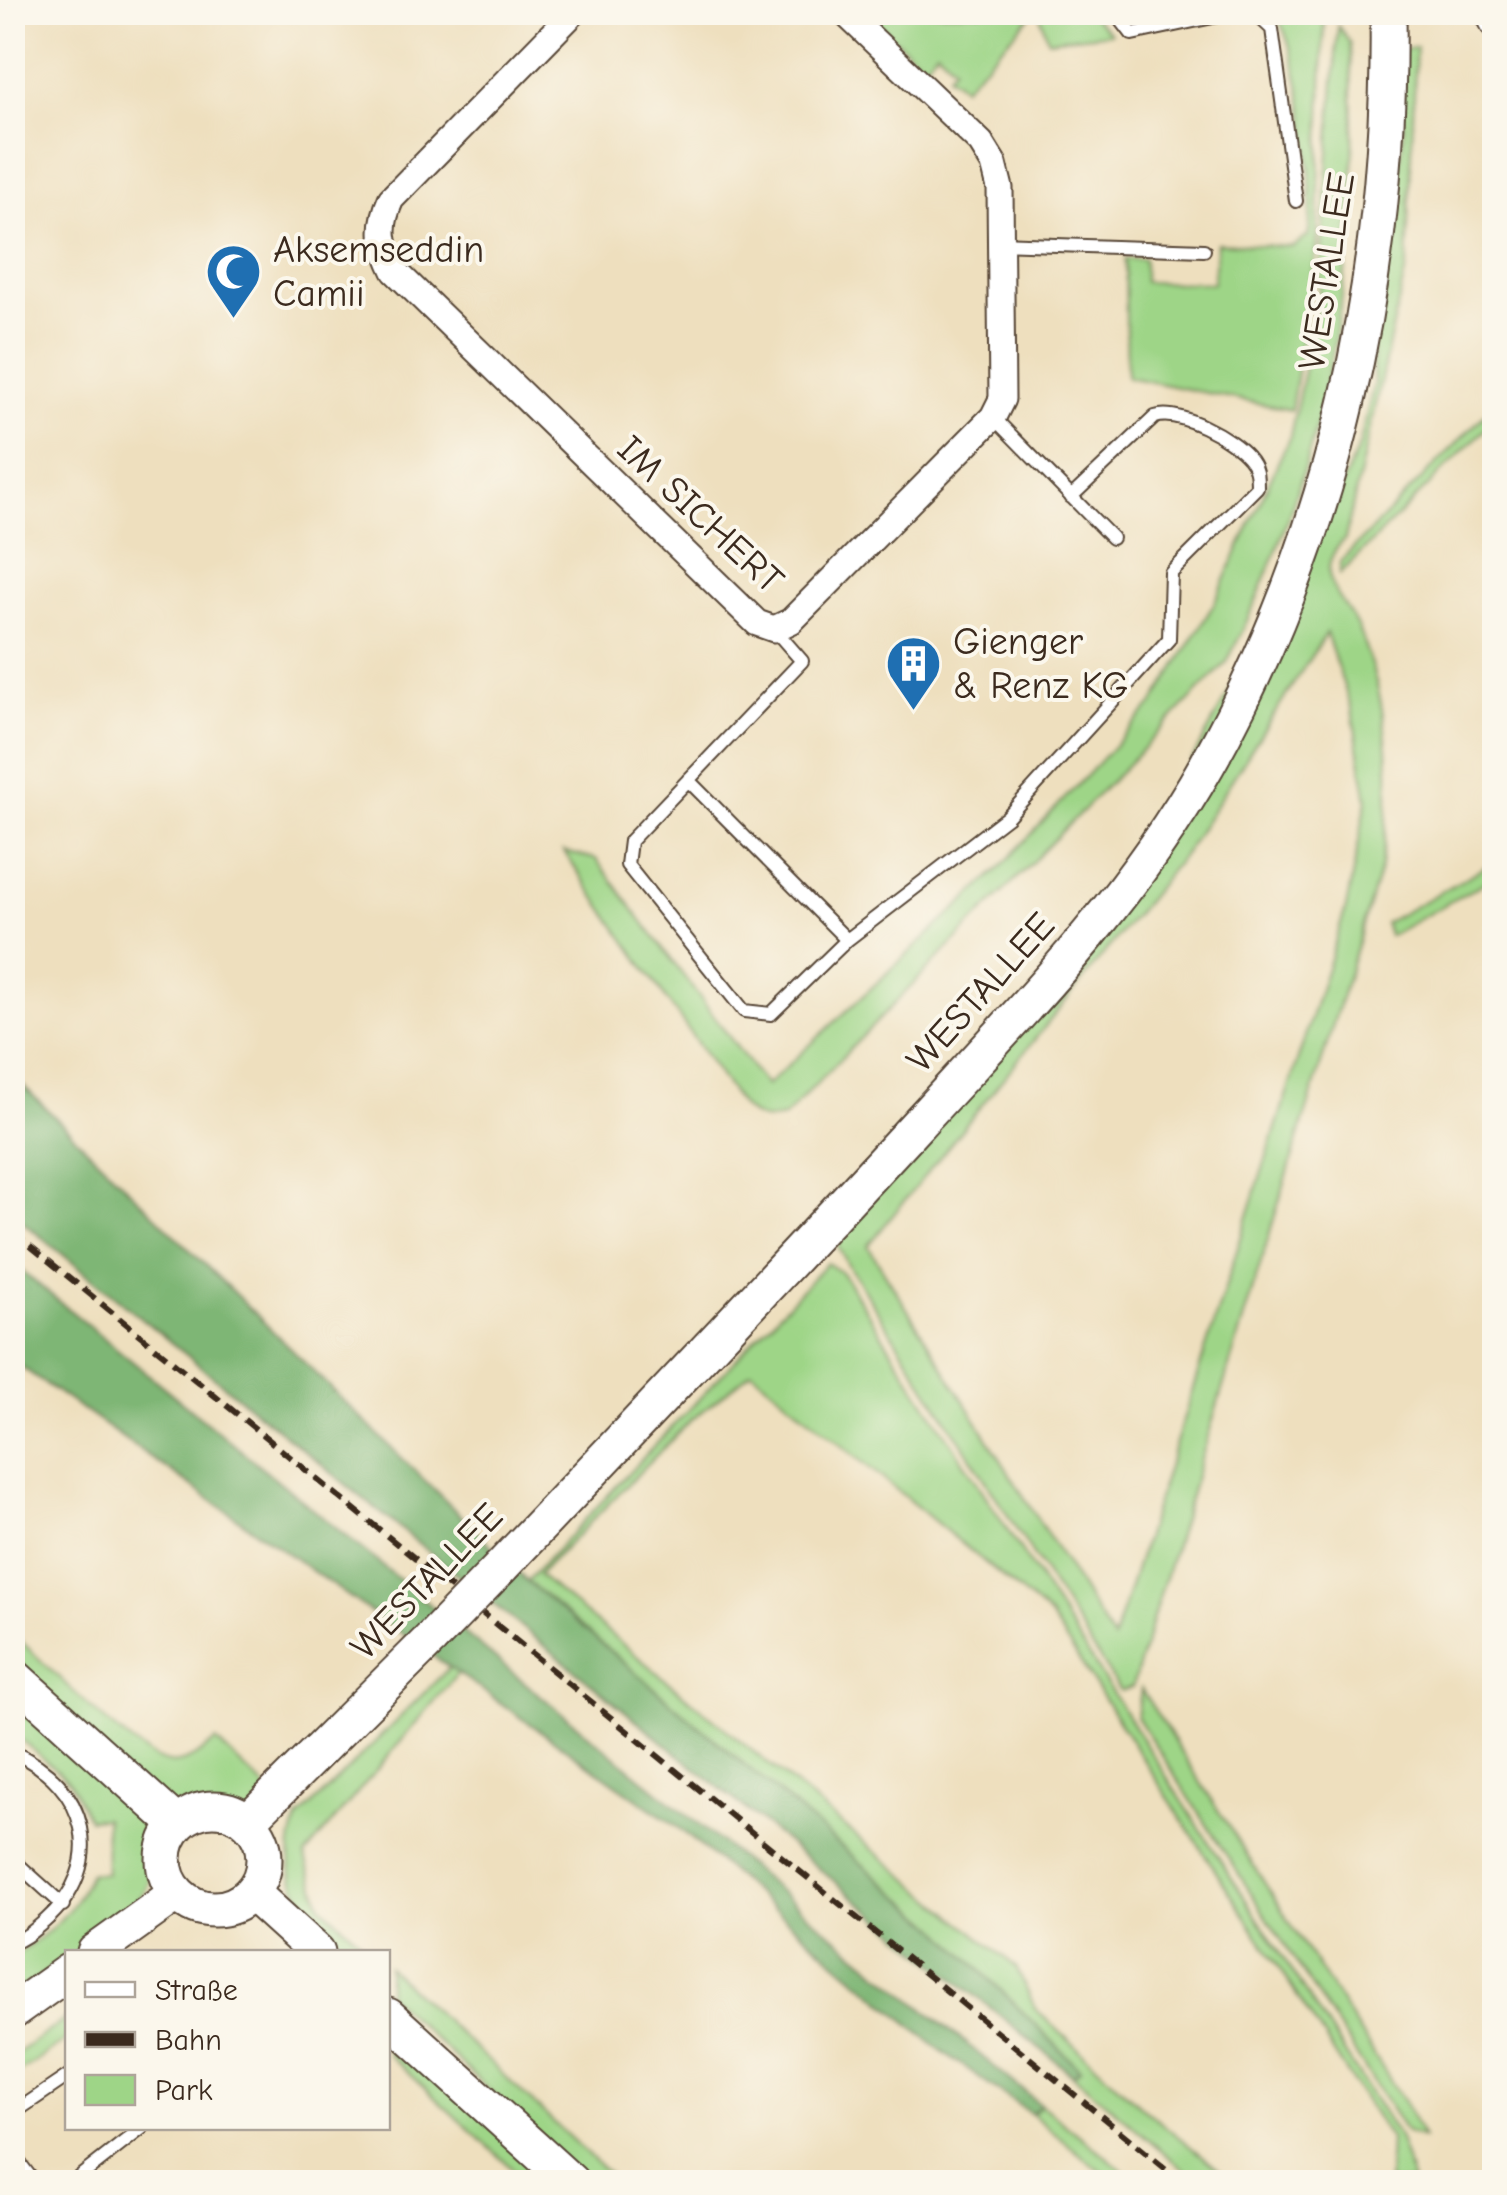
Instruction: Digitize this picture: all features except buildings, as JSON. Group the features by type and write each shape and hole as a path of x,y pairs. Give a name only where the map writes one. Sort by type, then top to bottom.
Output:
{"main road":[{"name":"WESTALLEE","path":"248,1821 500,1568 1076,952 1161,838 1208,764 1289,591 1350,398 1383,199 1388,12"},
{"path":"12,1675 177,1824"},
{"path":"213,1808 248,1821 260,1837 264,1856 262,1876 252,1893 235,1906 214,1910 194,1906 176,1894 163,1859 177,1824 195,1812 213,1808"},
{"path":"252,1893 315,1950"},
{"path":"98,1950 176,1894"},
{"path":"12,2012 65,1974"},
{"path":"390,2018 571,2182"}],"street":[{"name":"IM SICHERT","path":"574,12 391,199 381,221 382,244 394,271 757,623 774,628 792,621 994,417"},
{"path":"844,12 980,143 994,164 1000,188 1002,399 994,417"},
{"path":"1487,12 1494,25"}],"lane":[{"path":"1115,12 1132,34 1202,16 1237,12"},
{"path":"1247,12 1272,29 1296,201"},
{"path":"1000,243 1204,250"},
{"path":"774,628 802,661 630,840 627,864 744,1011 771,1014 847,940 1006,817 1169,639 1171,573 1257,487 1257,472 1247,455 1187,418 1168,413 1155,417 1071,496"},
{"path":"994,417 1112,538"},
{"path":"688,780 847,940"},
{"path":"12,1752 50,1776 74,1804 84,1835 82,1875 63,1905 23,1940 12,1943"},
{"path":"12,1859 63,1905"},
{"path":"12,2114 65,2078"},
{"path":"73,2182 139,2130"},
{"path":"12,2153 34,2182"}],"green space":[{"path":"1034,12 963,87 948,75 954,66 937,50 924,65 865,13"},
{"path":"1039,13 1089,13 1110,33 1048,40"},
{"path":"1274,13 1320,13 1324,19 1317,249 1291,410 1127,377 1125,259 1144,259 1144,282 1213,283 1217,243 1293,247 1308,236 1310,187 1305,120 1292,56"},
{"path":"1338,26 1350,43 1353,156 1342,299 1317,424 1299,485 1254,604 1227,662 784,1117 756,1117 741,1106 564,852 596,859 766,1086 997,871 1153,704 1214,604 1290,436 1318,305"},
{"path":"1416,47 1407,264 1345,539 1333,554 1329,568 1334,588 1355,622 1369,657 1383,716 1388,806 1381,866 1132,1687 1120,1691 850,1268 838,1247 839,1225 1082,961 1335,499 1359,446 1374,383 1372,349 1390,249 1404,129 1402,50","holes":["1326,633 1352,710 1367,800 1346,908 1113,1640 868,1246 1185,853"]},
{"path":"1494,405 1494,420 1340,574 1340,562"},
{"path":"1494,862 1494,877 1389,936 1385,923"},
{"path":"12,1075 527,1581 939,1929 1080,2069 1073,2075 13,1214"},
{"path":"12,1263 1041,2105 1031,2114 938,2048 679,1828 13,1361"},
{"path":"827,1263 842,1273 1398,2136 1413,2182 1388,2182 1390,2139 1050,1616 752,1371 690,1421 538,1575 1016,1967 1036,2010 1143,2108 1234,2182 1199,2182 1073,2075 1079,2068 939,1929 527,1581"},
{"path":"13,1634 112,1726 153,1757 168,1763 181,1762 216,1741 274,1796 248,1821 229,1812 212,1810 177,1824 13,1675"},
{"path":"451,1666 459,1672 305,1855 321,1905 370,1950 342,1950 296,1908 301,1895 293,1878 291,1847 298,1819"},
{"path":"1141,1689 1406,2105 1423,2138 1406,2132 1137,1717"},
{"path":"12,1692 128,1798 146,1822 153,1857 145,1890 126,1914 79,1950 65,1950 65,1959 13,1995 13,1957 59,1921 90,1873 106,1874 105,1818 88,1819 69,1781 13,1733"},
{"path":"390,1969 617,2182 586,2182 390,1997"},
{"path":"65,2019 65,2040 13,2076 13,2056"},
{"path":"390,2033 557,2182 527,2182 390,2057"},
{"path":"1041,2105 1138,2182 1114,2182 1031,2114"}],"railway":[{"path":"12,1231 1182,2182"}],"place":[{"name":"Aksemseddin Camii","path":"234,320"},
{"name":"Gienger & Renz KG","path":"914,712"}]}
